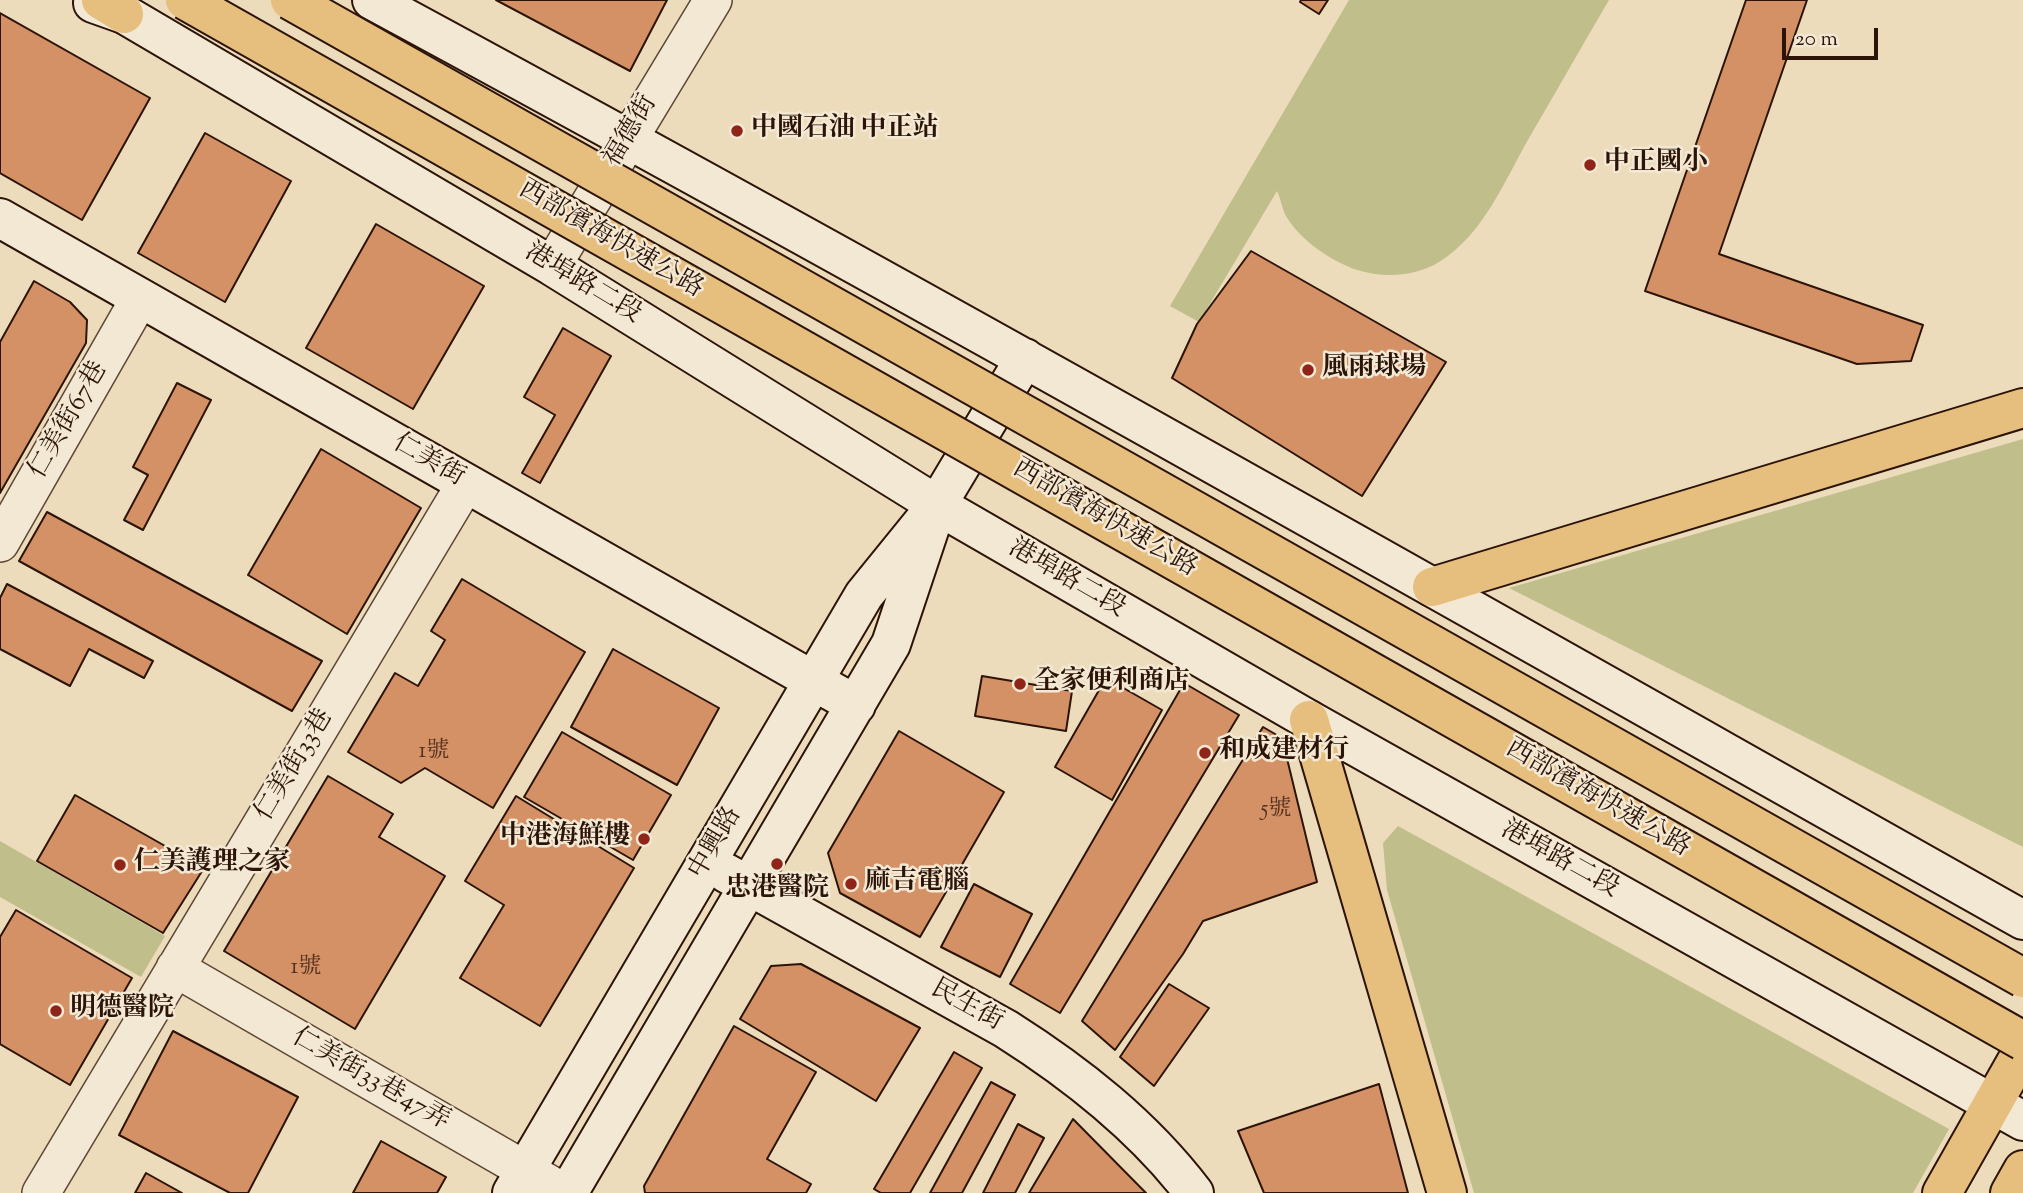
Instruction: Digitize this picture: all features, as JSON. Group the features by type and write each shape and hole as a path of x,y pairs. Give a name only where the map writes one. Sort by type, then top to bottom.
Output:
{"main road":[{"name":"西部濱海快速公路","path":"185,0 2023,1041"},
{"name":"西部濱海快速公路","path":"290,0 2023,978"},
{"path":"1432,587 2023,408"},
{"path":"1310,720 1447,1193"},
{"path":"1942,1193 2008,1113 2023,1051"},
{"path":"2010,1193 2023,1170"}],"street":[{"name":"港埠路二段","path":"84,0 110,5 552,265 937,505 1310,720 2008,1113"},
{"path":"372,0 1025,358 2023,920"},
{"name":"福德街","path":"552,265 713,0"},
{"name":"仁美街","path":"0,219 856,705"},
{"name":"仁美街67巷","path":"0,543 140,298"},
{"name":"中興路","path":"519,1182 864,595 937,505 1025,358"},
{"name":"仁美街33巷","path":"41,1193 466,483"},
{"name":"中興路","path":"567,1193 891,644 937,505"},
{"name":"民生街","path":"706,863 1006,1029 1048,1055 1124,1117 1159,1151 1194,1193"},
{"name":"仁美街33巷47弄","path":"176,968 519,1182 567,1193"}],"shaded area":[{"path":"1349,0 1609,0 1491,206 1480,223 1454,251 1420,271 1388,275 1357,270 1327,256 1308,242 1286,216 1277,191 1199,322 1170,306"},
{"path":"2023,439 2023,847 1509,588"},
{"path":"1398,826 1949,1129 1913,1193 1474,1193 1387,890 1383,843"},
{"path":"0,841 165,936 141,977 0,897"}],"building":[{"path":"496,0 667,0 630,71"},
{"path":"1328,0 1319,14 1300,2"},
{"path":"1746,0 1807,0 1719,254 1923,325 1911,361 1857,364 1645,291"},
{"path":"0,13 150,98 82,220 0,173"},
{"path":"205,133 291,181 225,302 138,253"},
{"path":"376,224 484,286 413,409 306,348"},
{"name":"風雨球場","path":"1251,251 1446,362 1362,496 1172,378 1197,324"},
{"path":"34,281 70,302 87,320 86,343 0,493 0,342"},
{"path":"563,328 611,356 540,483 522,473 555,415 524,397"},
{"path":"177,383 211,400 143,530 124,520 148,475 133,467"},
{"path":"321,449 421,508 347,634 248,575"},
{"path":"47,512 322,661 292,711 19,561"},
{"path":"462,579 585,652 493,808 425,768 401,783 348,752 395,673 418,686 445,640 431,631"},
{"path":"7,584 153,661 144,678 89,649 70,686 0,649 0,598"},
{"path":"613,649 719,708 677,785 571,727"},
{"path":"982,676 1072,691 1066,731 975,716"},
{"path":"1106,678 1162,710 1112,800 1055,767"},
{"path":"1184,683 1239,715 1060,1013 1010,984"},
{"path":"1263,727 1282,738 1317,882 1203,921 1115,1050 1082,1021"},
{"path":"899,731 1004,792 920,937 840,893 828,853"},
{"path":"562,732 671,795 633,860 524,797"},
{"path":"328,776 393,814 379,837 445,876 355,1029 224,951"},
{"name":"仁美護理之家","path":"75,795 204,868 163,933 37,861"},
{"path":"516,796 634,868 540,1026 460,978 504,905 465,881"},
{"path":"974,884 1032,914 1000,977 941,947"},
{"name":"明德醫院","path":"16,910 132,978 70,1085 0,1044 0,937"},
{"path":"801,964 920,1028 876,1101 740,1019 771,966"},
{"path":"1169,984 1209,1008 1154,1086 1120,1057"},
{"path":"734,1026 816,1072 767,1159 811,1184 806,1193 645,1193 644,1186"},
{"path":"173,1031 298,1097 248,1193 230,1193 119,1135"},
{"path":"954,1052 982,1068 910,1193 881,1193 874,1189"},
{"path":"991,1082 1015,1095 962,1193 930,1193"},
{"path":"1379,1084 1408,1193 1264,1193 1238,1131"},
{"path":"1073,1119 1146,1193 1029,1193"},
{"path":"1018,1124 1044,1138 1015,1193 983,1193"},
{"path":"381,1141 446,1177 437,1193 353,1193"},
{"path":"146,1173 182,1193 135,1193"}],"place":[{"name":"中國石油 中正站","path":"737,131"},
{"name":"中正國小","path":"1590,165"},
{"name":"風雨球場","path":"1308,370"},
{"name":"全家便利商店","path":"1020,684"},
{"name":"和成建材行","path":"1205,753"},
{"name":"中港海鮮樓","path":"644,839"},
{"name":"忠港醫院","path":"777,864"},
{"name":"仁美護理之家","path":"120,865"},
{"name":"麻吉電腦","path":"851,884"},
{"name":"明德醫院","path":"56,1011"}]}
